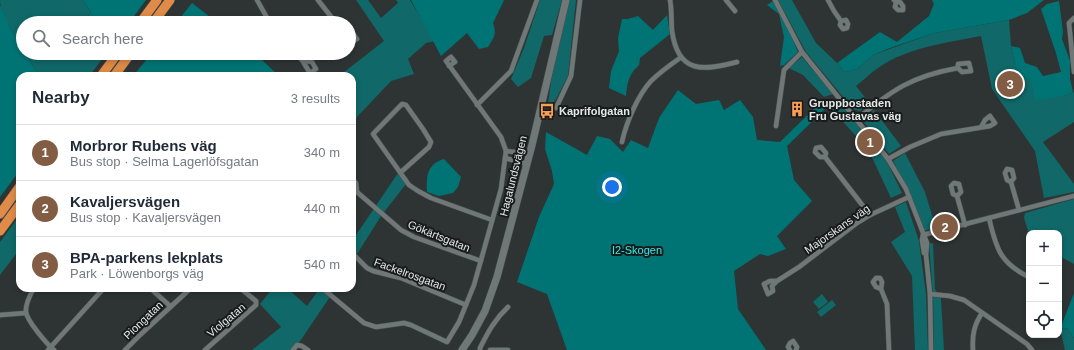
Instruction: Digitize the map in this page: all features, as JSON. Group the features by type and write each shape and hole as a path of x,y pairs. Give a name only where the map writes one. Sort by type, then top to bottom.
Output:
{"highway":[{"path":"145,16 157,0"},
{"path":"158,16 170,0"},
{"path":"104,72 113,60"},
{"path":"117,72 126,60"},
{"path":"0,214 16,192"},
{"path":"0,231 16,209"}],"street":[{"path":"257,0 266,16"},
{"path":"318,0 331,16"},
{"path":"477,105 511,71 537,0"},
{"name":"Hagalundsvägen","path":"462,350 485,311 497,277 530,154 566,0"},
{"path":"556,108 570,76 580,0"},
{"path":"670,0 672,31 680,58 691,65 701,68 722,66 737,62"},
{"path":"726,0 735,11"},
{"path":"775,0 802,52 857,119 888,159 902,180 927,243 926,255 930,294 931,350"},
{"path":"828,0 841,21"},
{"path":"1074,18 1069,23 1074,72"},
{"path":"776,126 784,70 802,52"},
{"path":"622,142 638,100 646,87 656,76 680,58"},
{"path":"327,292 364,324 376,327 411,324 447,342 459,322 474,285 501,189 506,151 501,137 449,66"},
{"path":"857,119 885,96 915,79 944,70 958,68"},
{"path":"401,172 429,147 430,142 423,129 406,105 402,104 373,134 409,185 431,198 492,220"},
{"path":"888,159 941,134 980,128"},
{"path":"506,151 530,154"},
{"path":"825,157 870,215"},
{"path":"506,158 527,164"},
{"path":"1011,182 1018,210"},
{"name":"Gökärtsgatan","path":"356,193 401,230 414,237 481,261"},
{"path":"957,196 965,225"},
{"path":"923,235 1074,196"},
{"name":"Majorskans väg","path":"777,281 870,215 909,197"},
{"path":"989,218 995,242 1003,258 1026,275"},
{"name":"Fackelrosgatan","path":"356,257 367,268 373,271 401,278 466,305"},
{"path":"881,289 887,304 889,350"},
{"path":"32,292 28,298 26,312 33,325 51,349 101,292"},
{"path":"154,292 170,306"},
{"name":"Piongatan","path":"125,350 186,292"},
{"name":"Violgatan","path":"205,350 255,307 257,304 245,292"},
{"path":"930,294 950,296 964,300 1027,344 1032,350"},
{"path":"480,350 497,317 508,307"},
{"path":"0,315 26,312"},
{"path":"973,350 973,330 982,313"},
{"path":"790,350 788,347 793,341 797,347 796,350"},
{"path":"294,350 297,345 308,350"},
{"path":"490,350 508,350"}],"shaded area":[{"path":"0,0 83,0 91,12 88,16 16,16 16,38 5,19"},
{"path":"356,0 368,0 381,18 398,3 396,0 410,0 435,41 426,43 408,59 414,74 391,81 356,120 356,72 344,72 384,41"},
{"path":"540,0 562,0 552,35 544,36 531,78 518,87 511,79 524,48"},
{"path":"569,0 576,0 568,76 555,101 548,104 551,81"},
{"path":"778,0 792,0 816,43 845,72 857,69 873,55 934,33 1009,20 1011,46 1015,64 1031,80 1064,96 1073,92 1074,93 1074,122 1043,142 1074,184 1074,192 1044,198 1035,151 992,89 981,36 915,50 878,68 856,86 870,104 860,111 853,109 806,52"},
{"path":"802,57 833,94 824,97 803,75 789,68"},
{"path":"29,60 102,60 92,72 36,71"},
{"path":"836,99 886,160 902,193 891,198 868,149 823,100 831,104"},
{"path":"874,110 901,146 889,154 863,121"},
{"path":"905,153 925,192 936,228 924,231 907,188 893,161"},
{"path":"398,173 406,184 381,216 356,256 356,235"},
{"path":"1074,199 1074,264 1062,258 1062,230 1028,230 1024,218 1025,213"},
{"path":"906,202 919,241 926,294 928,350 915,350 912,276 891,242 905,232 895,207"},
{"path":"16,220 16,254 0,275 0,242"},
{"path":"933,243 935,289 941,299 944,350 934,350 933,297 929,244"},
{"path":"270,292 291,292 307,306 317,292 333,292 294,350 252,350 281,327 260,304"},
{"path":"822,294 828,302 819,309 813,302"},
{"path":"832,300 836,305 821,317 817,312"},
{"path":"1067,328 1074,338 1074,350 1065,350 1062,337 1062,329"}],"green space":[{"path":"83,0 146,0 134,16 88,16 91,12"},
{"path":"411,0 504,0 493,23 495,30 494,36 488,47 479,49 467,33 441,56"},
{"path":"932,0 1044,0 1027,13 1009,20 934,33 890,48 873,55 857,69 845,72 837,63 880,32 897,42 929,16 934,4"},
{"path":"773,1 782,14 798,52 784,65 780,66 784,37 779,14 767,5"},
{"path":"1059,1 1063,32 1062,39 1070,61 1070,79 1073,92 1064,96 1035,100 1031,80 1022,79 1015,64 1011,46 1020,48 1025,63 1037,67 1043,76 1061,72 1041,9 1047,4"},
{"path":"192,3 209,16 182,16"},
{"path":"0,5 16,38 16,60 29,60 36,72 16,72 16,175 0,197"},
{"path":"667,15 670,34 640,58 639,65 629,79 626,96 609,88 611,71 619,51 618,38 622,19 638,16 653,30"},
{"path":"146,60 262,60 275,72 136,72"},
{"name":"I2-Skogen","path":"678,90 696,104 719,100 724,110 740,100 753,117 757,140 780,142 823,100 828,106 787,146 794,180 812,201 777,236 786,249 768,256 760,254 734,271 738,309 766,350 567,350 547,294 517,282 539,217 554,184 552,171 545,149 546,132 587,155 597,136 610,139 623,152 631,140 648,148 659,118"},
{"path":"444,159 461,177 458,187 453,193 439,196 427,192 427,176 434,164"},
{"path":"1074,293 1074,338 1067,328 1062,329 1062,324"}],"place":[{"name":"BPA-parkens lekplats","path":"1010,84"},
{"name":"Gruppbostaden Fru Gustavas väg","path":"797,109"},
{"name":"Kaprifolgatan","path":"547,111"},
{"name":"Morbror Rubens väg","path":"870,142"},
{"name":"Kavaljersvägen","path":"945,227"}]}
